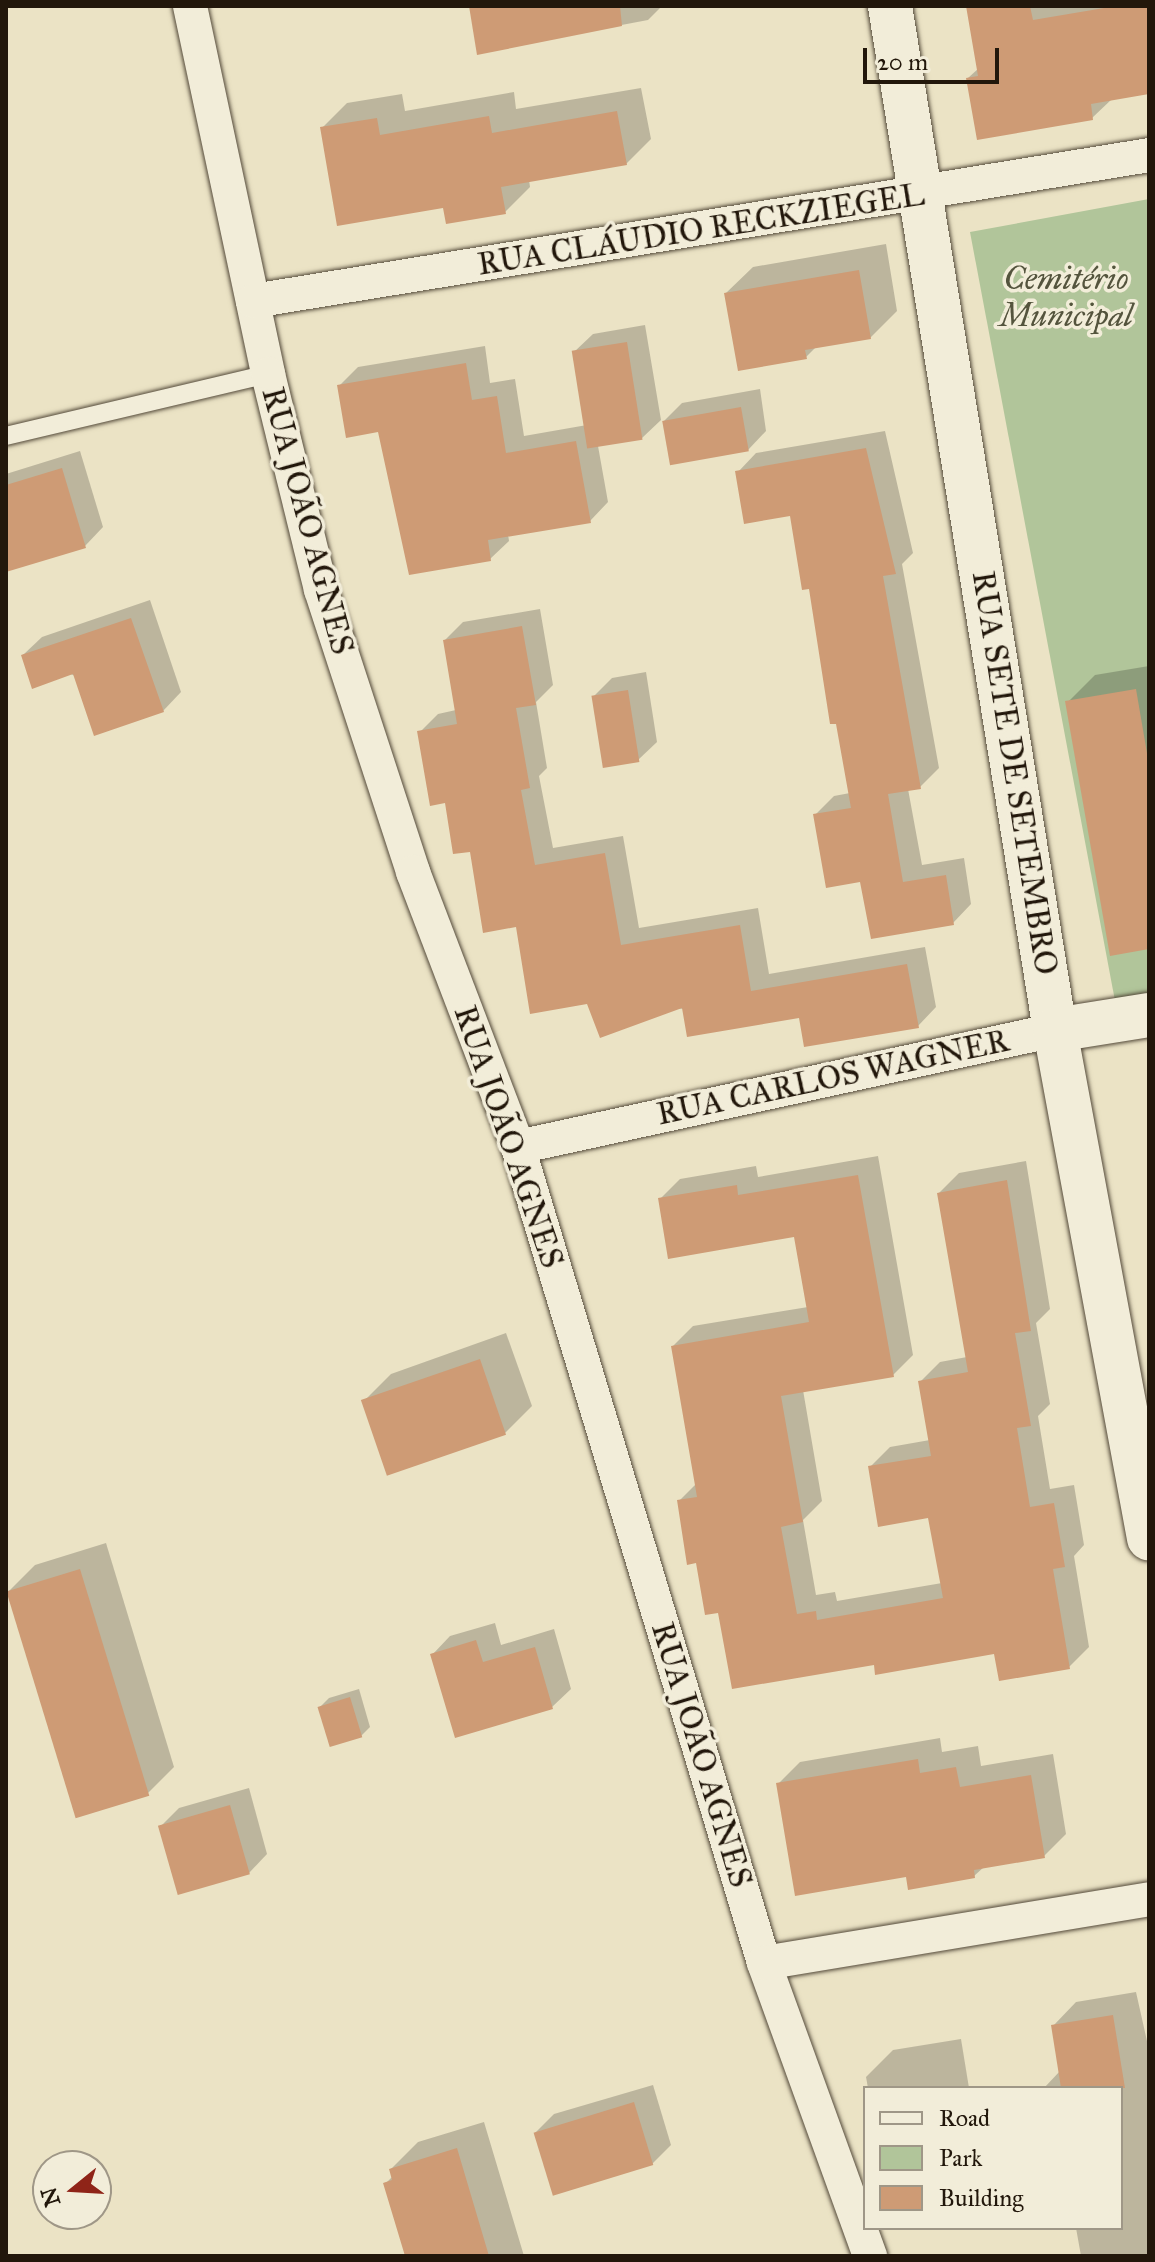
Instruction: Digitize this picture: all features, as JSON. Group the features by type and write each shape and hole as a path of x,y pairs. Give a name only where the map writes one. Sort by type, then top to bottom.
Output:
{"street":[{"name":"RUA JOÃO AGNES","path":"190,6 268,374 321,590 413,872 518,1147 764,1963 870,2256"},
{"name":"RUA SETE DE SETEMBRO","path":"890,6 1055,1030 1149,1538"},
{"name":"RUA CLÁUDIO RECKZIEGEL","path":"253,301 921,195 1149,155"},
{"name":"RUA CARLOS WAGNER","path":"518,1147 1055,1030 1149,1015"},
{"path":"764,1963 1149,1899"}],"lane":[{"path":"6,436 268,374"}],"green space":[{"name":"Cemitério Municipal","path":"1149,199 1149,1000 1116,1006 970,232"}],"building":[{"path":"469,6 620,6 622,26 477,55"},
{"path":"966,6 1030,6 1033,20 1116,6 1149,6 1149,94 1091,104 1093,120 977,140 966,78 978,76"},
{"path":"617,111 627,165 501,187 506,214 446,224 443,208 337,226 320,127 377,118 380,135 489,116 492,133"},
{"path":"859,270 871,339 805,350 807,359 738,371 724,293"},
{"path":"627,342 642,440 587,449 572,351"},
{"path":"466,363 472,400 497,396 506,453 576,441 591,523 488,540 491,561 409,575 378,432 346,438 337,385"},
{"path":"741,407 749,451 670,465 662,421"},
{"path":"866,448 896,574 883,576 921,789 888,794 903,882 946,875 954,925 871,939 860,882 826,888 813,814 851,808 836,724 830,724 809,589 802,590 790,516 744,524 735,471"},
{"path":"62,468 86,548 6,572 6,485"},
{"path":"131,618 164,712 94,736 73,674 32,689 21,655"},
{"path":"522,626 536,705 516,708 530,788 521,790 535,865 605,853 621,945 740,925 751,991 907,964 919,1028 804,1047 799,1018 687,1037 682,1008 600,1038 587,1004 530,1014 516,927 483,933 470,852 453,854 445,803 430,806 417,731 457,724 443,640"},
{"path":"1136,689 1149,765 1149,949 1110,956 1065,701"},
{"path":"628,690 639,762 603,768 591,696"},
{"path":"858,1175 894,1377 781,1396 803,1522 781,1527 797,1614 816,1611 817,1620 943,1598 928,1518 878,1527 868,1466 931,1456 918,1381 968,1372 937,1193 1007,1180 1031,1331 1015,1333 1031,1426 1017,1428 1030,1507 1054,1503 1065,1567 1053,1569 1070,1669 999,1681 994,1654 875,1675 874,1665 732,1689 718,1613 705,1615 696,1563 687,1565 677,1500 697,1497 671,1346 809,1322 794,1237 668,1259 658,1198 737,1185 738,1195"},
{"path":"480,1359 506,1435 387,1476 361,1400"},
{"path":"80,1569 149,1796 76,1818 6,1592"},
{"path":"476,1640 483,1662 535,1647 553,1709 455,1738 430,1654"},
{"path":"350,1697 362,1737 330,1747 317,1707"},
{"path":"918,1759 920,1773 956,1767 960,1787 1031,1775 1045,1858 974,1870 975,1878 908,1890 906,1877 795,1896 776,1783"},
{"path":"230,1805 250,1874 178,1895 158,1826"},
{"path":"1113,2015 1125,2088 1061,2086 1051,2025"},
{"path":"634,2102 653,2165 553,2196 534,2133"},
{"path":"457,2148 489,2256 405,2256 383,2183 392,2180 389,2169"}]}
